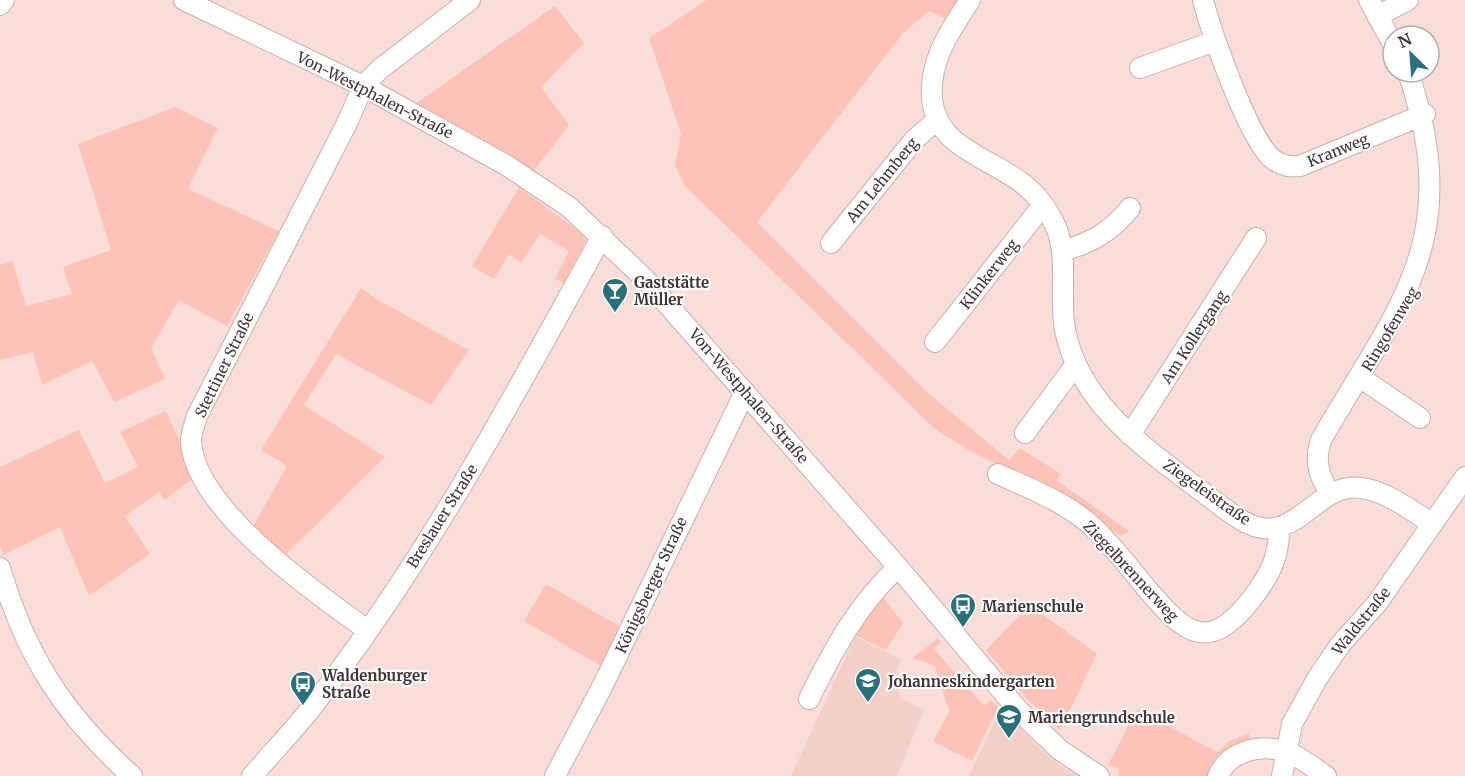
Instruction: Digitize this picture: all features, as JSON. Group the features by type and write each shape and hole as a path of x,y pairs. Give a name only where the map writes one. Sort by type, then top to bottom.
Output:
{"street":[{"path":"0,5 4,0"},
{"name":"Von-Westphalen-Straße","path":"184,0 363,86 544,189 602,237 645,279 745,392 1033,725 1072,759 1099,776"},
{"path":"363,86 380,69 471,0"},
{"path":"937,120 932,89 932,69 945,41 970,0"},
{"name":"Kranweg","path":"1203,0 1215,41 1257,137 1273,160 1285,166 1300,166 1425,114"},
{"path":"1382,24 1373,8 1408,0"},
{"path":"1140,68 1215,41"},
{"name":"Ringofenweg","path":"1330,494 1318,468 1318,450 1340,408 1409,303 1435,233 1439,201 1435,143 1413,84"},
{"name":"Stettiner Straße","path":"363,86 348,121 197,416 190,442 206,483 217,501 244,531 306,586 368,630"},
{"name":"Ziegeleistraße","path":"937,120 945,133 960,146 1018,180 1043,205 1056,228 1062,251 1065,330 1077,364 1095,398 1130,435 1243,521 1259,527 1279,527"},
{"name":"Am Lehmberg","path":"831,243 914,140 937,120"},
{"name":"Klinkerweg","path":"935,342 1043,205"},
{"path":"1062,251 1100,237 1114,226 1130,208"},
{"name":"Breslauer Straße","path":"252,776 308,712 368,630 431,535 492,436 602,237"},
{"name":"Am Kollergang","path":"1130,435 1256,238"},
{"path":"1025,433 1077,364"},
{"name":"Ringofenweg","path":"1361,378 1420,418"},
{"name":"Königsberger Straße","path":"555,776 603,685 745,392"},
{"name":"Ziegelbrennerweg","path":"998,474 1045,495 1086,521 1169,615 1194,631 1212,632 1226,626 1250,600 1276,562 1279,527"},
{"name":"Waldstraße","path":"1282,776 1292,724 1326,664 1378,602 1465,477"},
{"path":"1279,527 1297,519 1330,494 1353,487 1375,491 1433,524"},
{"path":"809,699 854,616 883,580 898,567"},
{"path":"0,568 8,593 41,670 60,701 85,730 132,776"},
{"path":"1218,776 1226,763 1239,754 1262,749 1286,751 1326,776"}],"shaded area":[{"path":"707,0 958,0 946,19 929,11 904,32 757,222 928,393 1009,460 1020,448 1061,474 1056,480 1129,531 1121,536 1039,485 970,451 935,429 684,185 675,166 681,134 649,38"},
{"path":"555,6 584,43 541,87 569,125 532,173 415,104"},
{"path":"175,107 218,128 188,189 279,231 227,326 179,300 151,348 165,379 114,402 92,361 42,385 33,352 0,360 0,265 12,261 26,306 72,294 63,267 111,250 78,144"},
{"path":"519,187 581,233 586,241 564,283 555,279 569,251 540,234 521,263 509,254 494,279 472,266"},
{"path":"361,288 378,300 469,350 431,405 336,354 304,405 385,457 282,558 251,530 287,466 261,450"},
{"path":"166,411 196,476 165,500 159,492 125,516 150,554 89,596 60,527 3,555 0,546 0,467 79,430 105,483 138,467 120,432"},
{"path":"546,584 621,627 601,666 524,621"},
{"path":"883,597 903,623 886,650 855,635"},
{"path":"1030,605 1097,654 1060,730 1028,700 986,650"},
{"name":"Johanneskindergarten","path":"855,637 901,659 896,671 900,698 924,710 897,776 791,776"},
{"path":"938,638 941,642 934,649 984,706 991,700 998,708 972,761 933,741 949,712 935,666 913,658"},
{"name":"Mariengrundschule","path":"1003,704 1019,727 1045,753 1062,767 1080,776 969,776"},
{"path":"1137,709 1217,752 1229,741 1249,734 1250,740 1225,750 1206,776 1119,776 1118,768 1108,765"}],"place":[{"name":"Gaststätte Müller","path":"615,314"},
{"name":"Marienschule","path":"963,629"},
{"name":"Johanneskindergarten","path":"868,704"},
{"name":"Waldenburger Straße","path":"303,707"},
{"name":"Mariengrundschule","path":"1009,740"}]}
